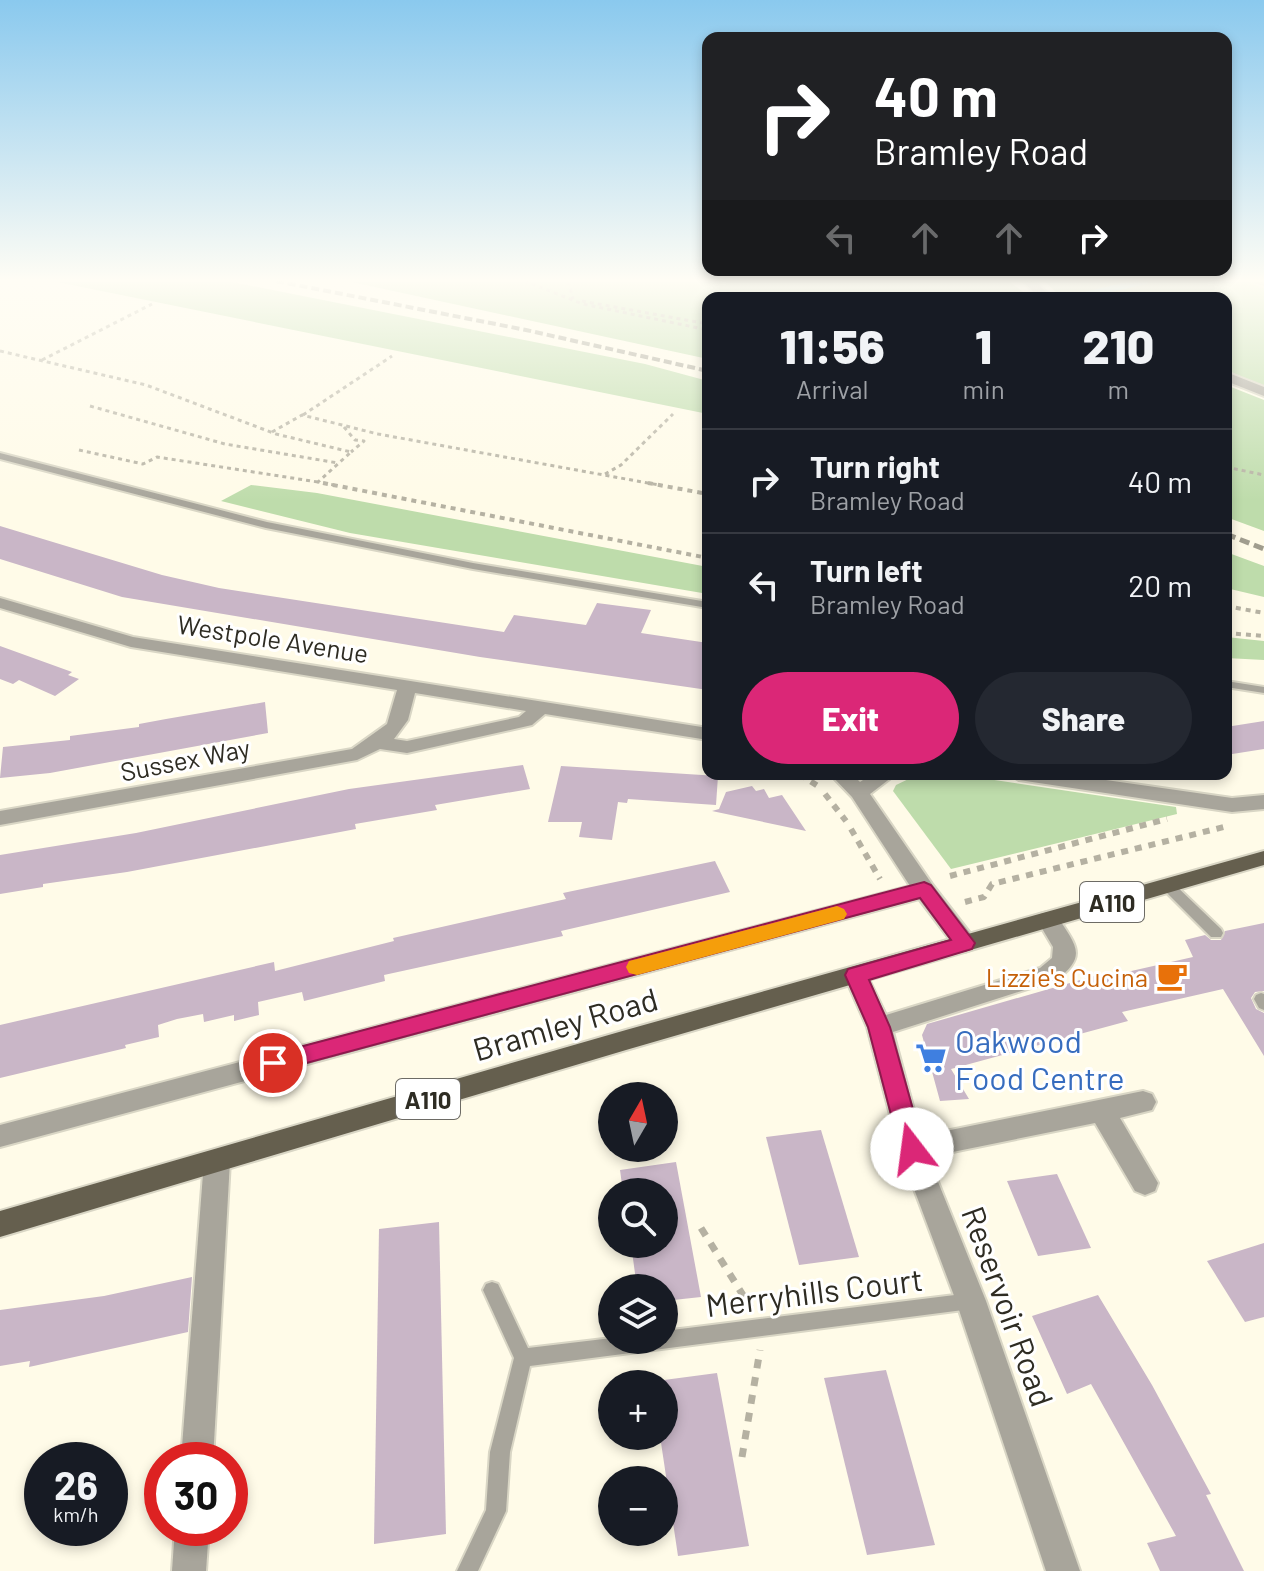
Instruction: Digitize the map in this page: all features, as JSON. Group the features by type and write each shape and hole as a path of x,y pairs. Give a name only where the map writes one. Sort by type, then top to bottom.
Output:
{"main road":[{"name":"Bramley Road","path":"0,1224 1264,858"}],"street":[{"path":"1232,379 1264,392"},
{"name":"Westpole Avenue","path":"0,603 131,642 541,708"},
{"name":"Sussex Way","path":"0,818 357,754 377,743 396,726 405,711 407,686"},
{"path":"541,708 702,733"},
{"name":"Sussex Way","path":"377,743 407,747 525,721 541,708"},
{"path":"846,780 859,792 924,890 965,943"},
{"path":"859,792 877,780"},
{"path":"1060,780 1232,805 1264,802"},
{"name":"Bramley Road","path":"0,1136 924,890"},
{"path":"879,1027 1048,974 1064,962 1064,947 1048,920"},
{"name":"Reservoir Road","path":"856,975 879,1027 912,1149 971,1301 1063,1571"},
{"path":"912,1149 1143,1102"},
{"path":"1102,1111 1145,1183"},
{"path":"198,1442 217,1161"},
{"path":"189,1571 191,1546"}],"lane":[{"path":"0,456 266,525 473,566 702,604"},
{"path":"1232,685 1264,690"},
{"path":"1168,886 1216,933"},
{"path":"467,1571 496,1511 500,1452 523,1358 492,1290"},
{"name":"Merryhills Court","path":"678,1338 971,1301"},
{"name":"Merryhills Court","path":"523,1358 598,1348"}],"path":[{"path":"15,354 146,385 271,433 351,452"},
{"path":"41,360 52,354"},
{"path":"271,433 392,356"},
{"path":"90,406 225,444 340,463"},
{"path":"604,475 621,465 673,414"},
{"path":"302,415 343,426 702,493"},
{"path":"318,482 364,441 355,440 343,426"},
{"path":"79,450 143,464 157,457 318,482 702,557"},
{"path":"1232,468 1264,475"},
{"path":"1232,607 1264,613"},
{"path":"1232,633 1264,636"},
{"path":"811,780 844,817 877,870 881,881 875,888"},
{"path":"950,876 1170,819"},
{"path":"975,899 984,897 992,884 1231,826"}],"green space":[{"path":"414,354 596,354 645,364 702,379 702,413"},
{"path":"1232,354 1264,354 1264,386 1232,373"},
{"path":"1232,387 1264,400 1264,531 1232,519"},
{"path":"251,485 317,493 702,566 702,593 350,533 221,501"},
{"path":"1232,554 1264,566 1264,597 1232,589"},
{"path":"1232,638 1264,641 1264,660 1232,658"},
{"path":"906,780 994,780 1176,807 1177,814 951,869 893,791 896,785"}],"building":[{"path":"0,526 162,575 219,588 504,632 514,615 586,625 597,603 651,610 641,633 702,642 702,689 480,657 122,597 0,559"},
{"path":"0,646 72,672 68,675 79,679 55,696 19,680 13,684 0,679"},
{"path":"265,702 268,733 50,773 0,778 3,747 70,740 70,736 139,727 139,724"},
{"path":"1264,721 1264,749 1232,754 1232,726"},
{"path":"523,765 530,789 435,805 437,810 355,824 356,829 0,894 0,855 136,833 349,789"},
{"path":"561,766 702,775 702,780 718,780 716,805 628,799 627,803 618,802 612,840 579,837 582,822 548,822"},
{"path":"752,786 756,791 764,789 769,798 782,795 806,831 712,811 719,809 726,792"},
{"path":"715,861 730,892 561,931 563,936 384,975 385,981 304,1001 302,992 258,1002 259,1015 234,1021 234,1015 204,1022 203,1014 177,1019 158,1025 159,1037 125,1045 126,1048 0,1078 0,1025 274,962 275,971 394,941 393,938 566,899 563,893"},
{"path":"1264,923 1264,991 1255,992 1251,998 1256,1009 1264,1013 1264,1056 1223,989 1122,1012 1128,1021 951,1069 969,1099 940,1101 922,1035 927,1024 1094,976 1096,979 1193,957 1185,940 1205,935 1211,940 1221,940 1225,931"},
{"path":"821,1130 859,1257 799,1265 766,1137"},
{"path":"676,1162 701,1297 678,1299 678,1274 635,1274 633,1258 678,1258 678,1178 621,1178 620,1170"},
{"path":"1057,1174 1091,1248 1038,1256 1007,1181"},
{"path":"439,1222 446,1534 374,1544 379,1229"},
{"path":"1264,1243 1264,1317 1245,1322 1207,1261"},
{"path":"192,1277 188,1332 29,1367 30,1361 0,1366 0,1310 104,1296"},
{"path":"1098,1295 1152,1385 1211,1494 1206,1495 1244,1571 1160,1571 1147,1543 1176,1536 1091,1384 1067,1394 1032,1316"},
{"path":"886,1370 935,1545 867,1555 824,1378"},
{"path":"717,1373 749,1546 678,1556 678,1466 664,1466 662,1450 678,1450 678,1378"}],"railway":[{"path":"634,354 702,370"},
{"path":"1232,536 1264,549"}],"slow traffic":[{"path":"637,967 837,914"}],"place":[{"name":"Lizzie's Cucina","path":"1172,976"},
{"name":"Oakwood Food Centre","path":"931,1058"}],"route":[{"path":"273,1063 924,890 965,943 856,975 879,1027 912,1149"}]}
